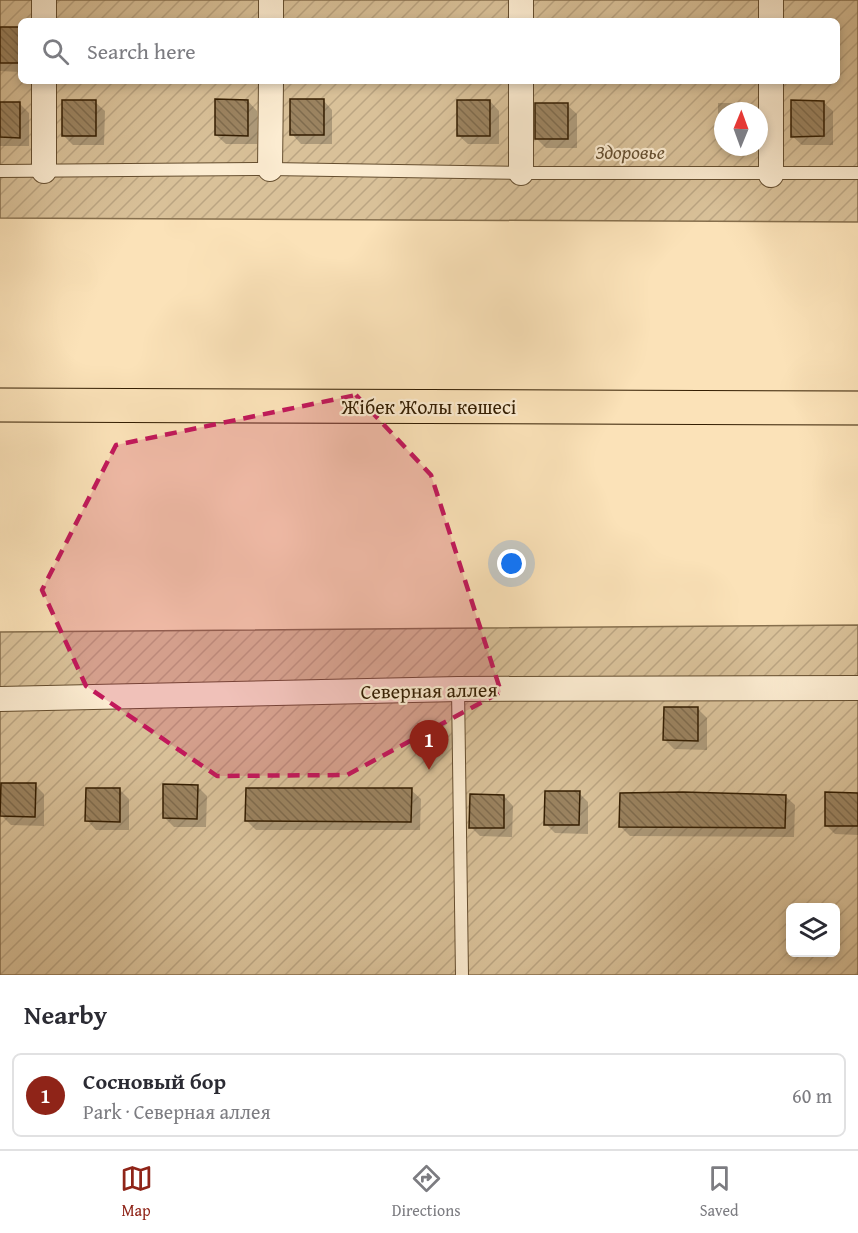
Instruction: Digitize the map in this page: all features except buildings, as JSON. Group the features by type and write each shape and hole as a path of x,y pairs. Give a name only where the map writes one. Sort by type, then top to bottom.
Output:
{"highway":[{"name":"Жібек Жолы көшесі","path":"0,405 858,408"}],"street":[{"path":"44,0 44,18"},
{"path":"271,0 271,18"},
{"path":"521,0 521,18"},
{"path":"771,0 771,18"},
{"path":"44,84 44,171"},
{"path":"270,169 271,84"},
{"path":"521,84 521,173"},
{"path":"771,84 771,175"},
{"name":"Северная аллея","path":"0,699 458,689 858,688"}],"lane":[{"path":"0,171 270,169 771,175 858,173"},
{"path":"458,689 462,975"}],"highlighted area":[{"path":"356,395 431,475 501,692 347,775 217,776 86,686 42,590 116,445"}],"green space":[{"name":"Здоровье","path":"0,0 858,0 858,222 0,218"},
{"path":"858,625 858,975 0,975 0,632"}],"place":[{"name":"Сосновый бор","path":"429,770"}]}
